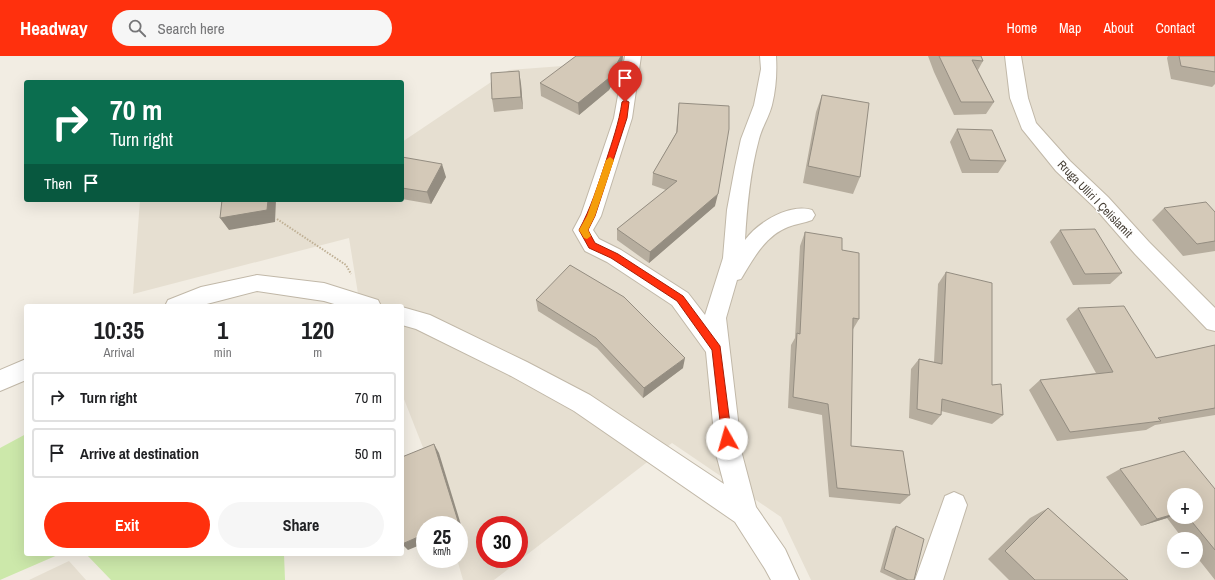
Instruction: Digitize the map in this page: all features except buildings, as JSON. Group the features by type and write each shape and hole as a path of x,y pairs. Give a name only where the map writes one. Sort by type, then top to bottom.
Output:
{"street":[{"path":"633,56 623,118 598,197 584,230 592,246 614,256 680,299 717,349"},
{"path":"768,56 769,69 763,105 748,146 737,210 733,258 715,318 729,454 744,513 775,559 785,580"},
{"name":"Rruga Ulliri I Çelislamit","path":"1013,56 1019,98 1028,125 1063,166 1101,202 1142,248 1215,322"},
{"path":"721,295 752,243 768,228 787,218 805,215"},
{"path":"181,304 201,296 257,283 324,292 363,304"},
{"path":"404,317 422,322 512,366 582,404 744,513"},
{"path":"0,381 24,371"},
{"path":"929,580 954,505"}],"path":[{"path":"277,219 346,265 369,304"}],"shaded area":[{"path":"588,56 1215,56 1215,580 811,580 781,517 672,443 528,554 528,516 476,516 476,568 510,568 494,580 463,580 460,568 468,568 468,516 454,516 433,473 404,399 404,304 360,304 349,238 133,294 140,202 404,202 404,141 509,70 576,65"},
{"path":"69,561 86,580 29,580"}],"green space":[{"path":"24,435 24,556 55,556 0,580 0,448"},
{"path":"88,556 284,556 285,580 111,580"}],"slow traffic":[{"path":"587,236 584,230 591,216 610,160"}],"route":[{"path":"625,102 623,118 602,184 591,216 584,230 592,246 614,256 680,299 717,349 727,439"}]}
